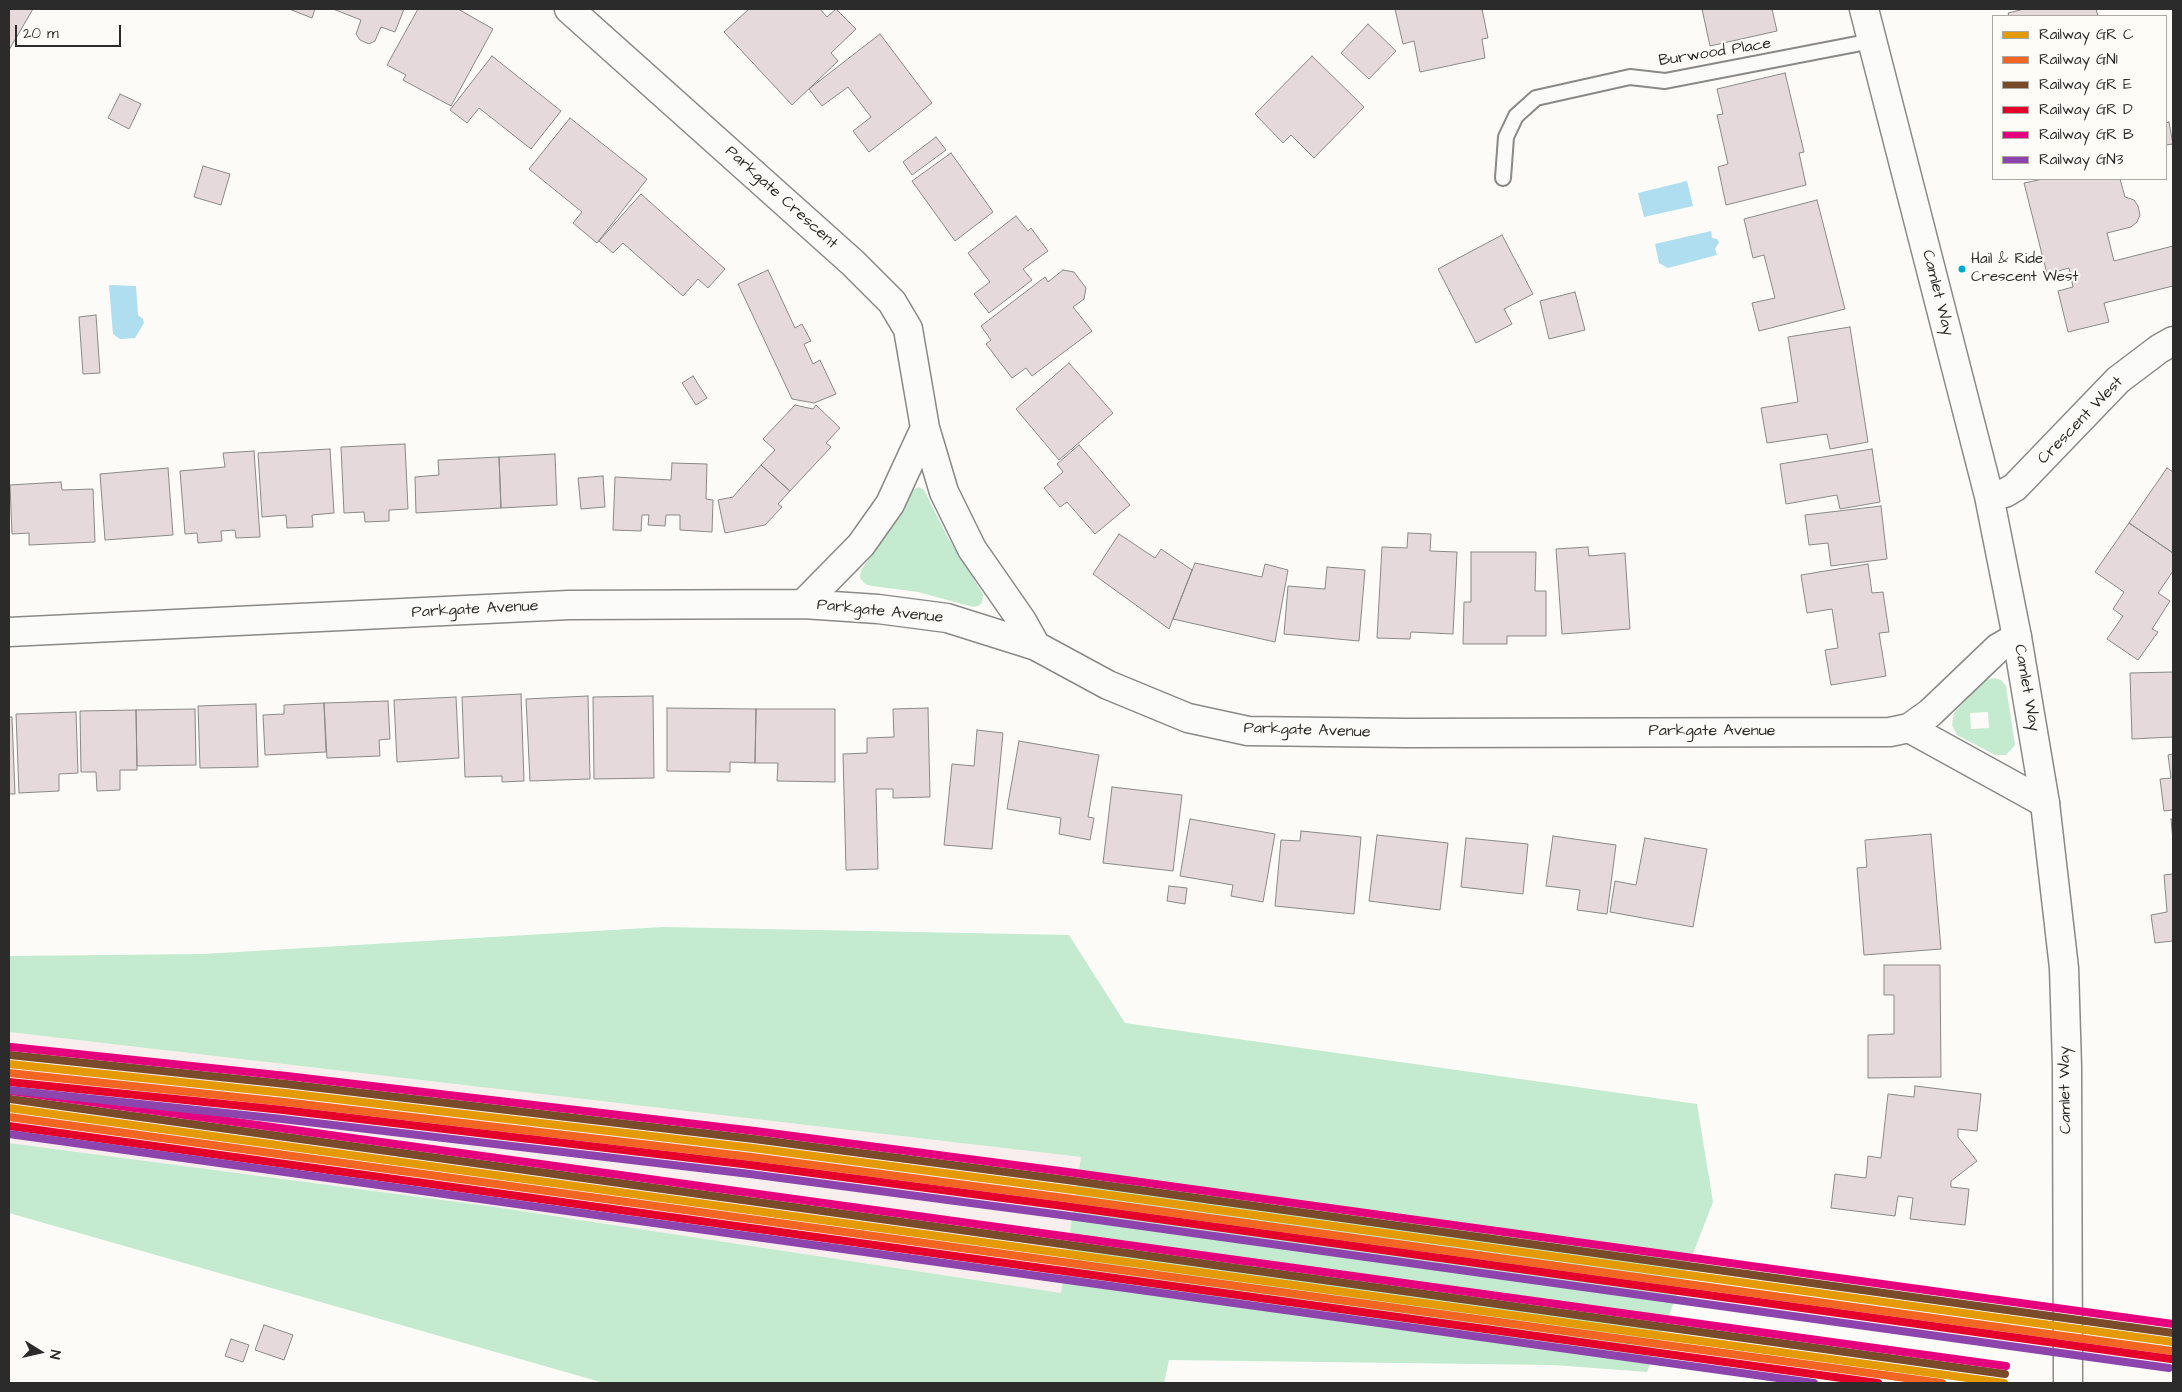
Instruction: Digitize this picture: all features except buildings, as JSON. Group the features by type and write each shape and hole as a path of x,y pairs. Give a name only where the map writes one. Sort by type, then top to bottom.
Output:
{"street":[{"name":"Parkgate Crescent","path":"569,9 853,263 892,302 908,329 926,428 944,492 972,549 1022,621 1036,646"},
{"name":"Camlet Way","path":"1864,9 1989,496 2017,637 2045,803 2064,968 2067,1067 2068,1383"},
{"name":"Crescent West","path":"1989,496 2005,493 2016,487 2118,380 2159,349 2173,341"},
{"path":"803,604 861,545 884,512 926,428"},
{"name":"Parkgate Avenue","path":"9,632 569,605 803,604 878,609 947,618 1036,646 1108,685 1188,718 1248,731 1406,733 1890,732 1909,728 1930,713 1998,648 2017,637"},
{"path":"1909,728 2045,803"}],"lane":[{"name":"Burwood Place","path":"1503,178 1506,137 1516,116 1536,98 1630,77 1665,82 1872,41"}],"shaded area":[{"path":"9,1032 1081,1157 1061,1293 488,1206 9,1143"}],"green space":[{"path":"919,487 924,490 947,536 983,594 982,603 978,606 973,607 918,592 872,586 865,584 860,578 861,570 886,535 912,490"},
{"path":"1994,678 2001,680 2006,686 2015,745 2006,755 1995,755 1957,735 1952,725 1954,713 1983,681","holes":["1988,712 1989,728 1971,729 1970,713"]},
{"path":"663,927 1069,935 1125,1023 1697,1104 1713,1202 1647,1372 1553,1365 1169,1360 1164,1383 604,1383 9,1213 9,1143 488,1206 1061,1293 1081,1157 9,1032 9,956 203,954"}],"water":[{"path":"1687,181 1693,206 1644,217 1638,193"},
{"path":"1711,231 1712,238 1717,239 1719,242 1715,249 1717,255 1668,268 1659,263 1655,244"},
{"path":"109,285 136,286 138,315 143,319 144,323 135,338 120,339 113,334"}],"transit line":[{"path":"11,1047 287,1076 755,1131 1068,1172 2173,1324"},
{"path":"10,1055 286,1084 754,1139 1067,1180 2173,1333"},
{"path":"9,1064 285,1093 753,1148 1066,1189 2173,1342"},
{"path":"9,1082 283,1110 751,1165 1064,1206 2171,1359"},
{"path":"11,1091 2006,1366"},
{"path":"10,1099 2005,1374"},
{"path":"9,1108 2004,1383"},
{"path":"9,1126 1878,1383"}],"rail line":[{"name":"GN1","path":"9,1073 284,1102 752,1157 1065,1198 2172,1351"},
{"name":"GN3","path":"9,1090 282,1119 750,1174 1062,1215 2169,1368"},
{"name":"GN1","path":"9,1117 1942,1383"},
{"name":"GN3","path":"9,1134 1814,1383"}],"place":[{"name":"Hail & Ride Crescent West","path":"1962,269"}]}
